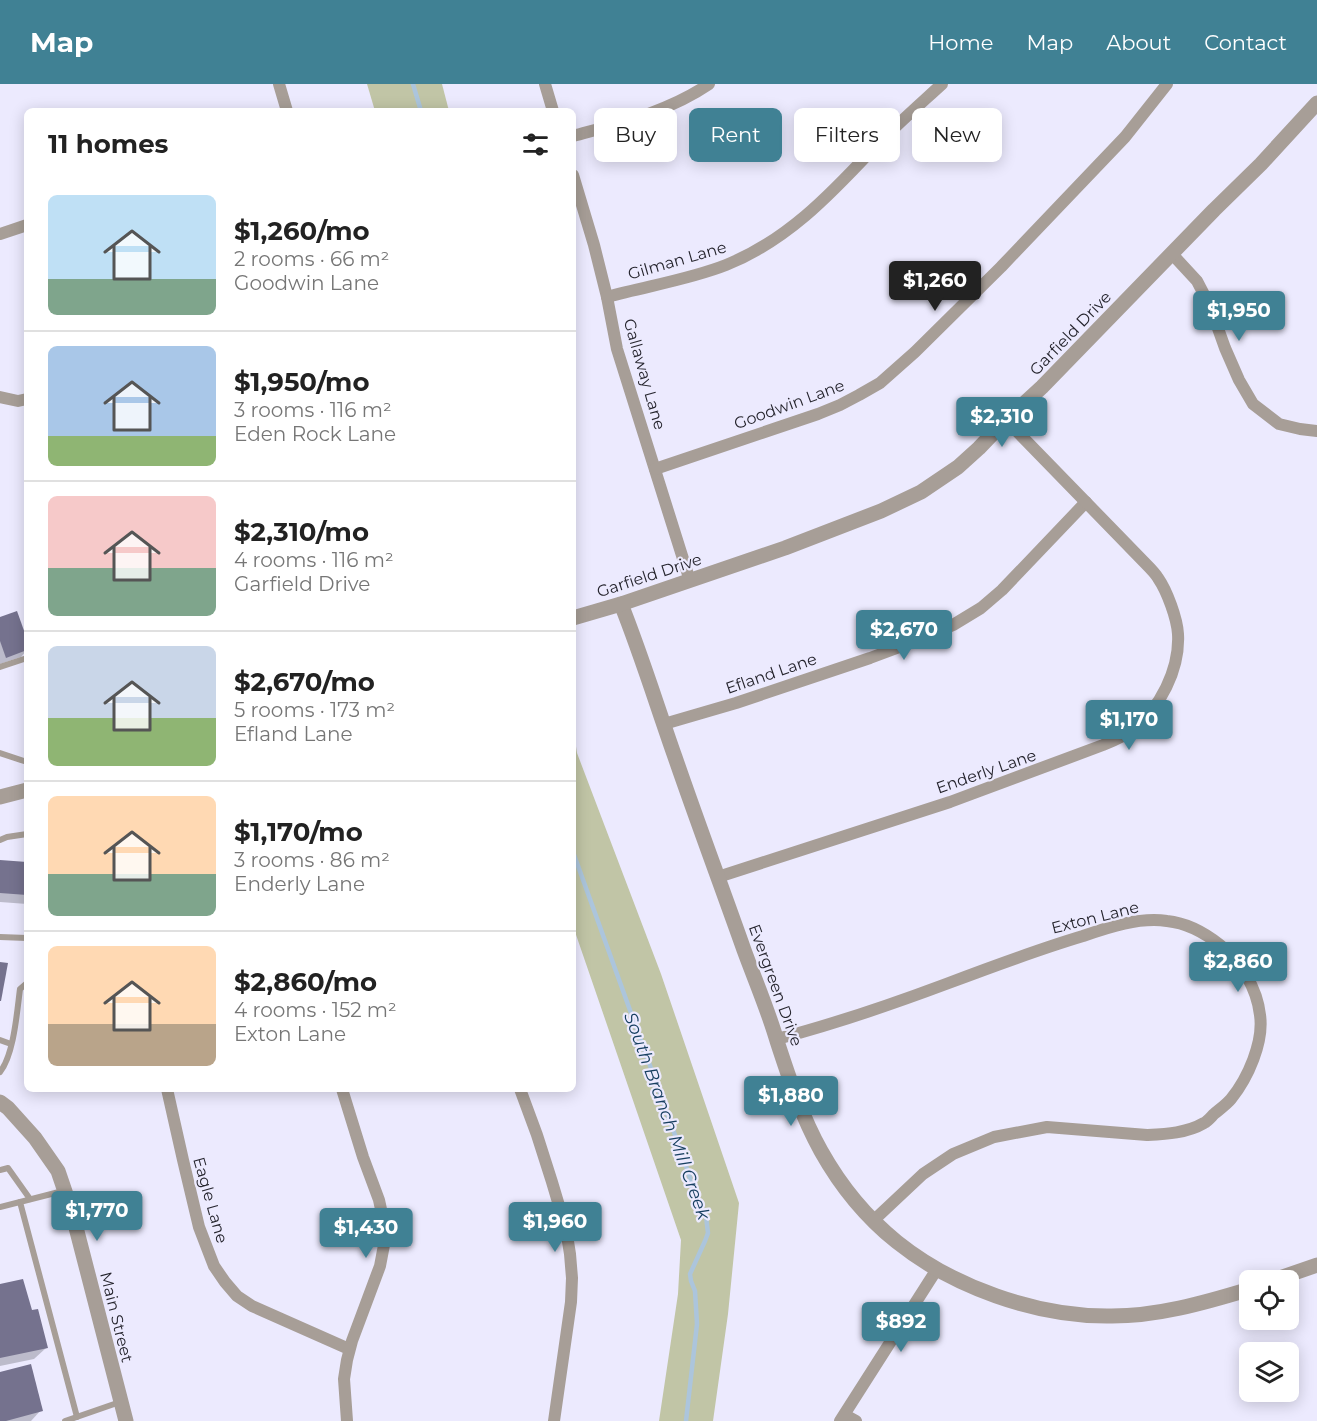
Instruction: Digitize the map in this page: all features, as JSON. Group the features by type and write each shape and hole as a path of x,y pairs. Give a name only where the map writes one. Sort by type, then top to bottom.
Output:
{"street":[{"path":"279,84 286,108"},
{"path":"545,84 552,108"},
{"path":"576,135 662,109 680,102 709,84"},
{"name":"Gilman Lane","path":"607,297 726,265 788,231 816,207 942,84"},
{"name":"Goodwin Lane","path":"655,469 818,414 860,396 880,383 933,335 1051,216 1125,137 1167,84"},
{"name":"Garfield Drive","path":"576,617 785,548 881,511 921,492 958,467 1042,387 1314,111"},
{"name":"Gallaway Lane","path":"576,185 594,245 617,349 690,580"},
{"path":"0,234 24,226"},
{"path":"1172,254 1197,281 1210,306 1239,380 1253,404 1279,424 1317,431"},
{"path":"0,397 18,401 24,400"},
{"name":"Enderly Lane","path":"718,878 950,802 1120,739 1145,718 1166,687 1177,652 1178,633 1175,614 1159,579 1006,420"},
{"name":"Efland Lane","path":"664,724 736,703 953,626 981,608 1002,590 1086,502"},
{"name":"Evergreen Drive","path":"621,604 797,1099 821,1151 843,1183 874,1220 896,1241 937,1269 1016,1302 1053,1311 1081,1315 1117,1316 1191,1306 1239,1292"},
{"path":"0,797 24,791"},
{"name":"Exton Lane","path":"777,1039 831,1024 1052,945 1113,927 1150,920 1168,921 1201,932 1229,952 1249,981 1260,1015 1261,1033 1250,1069 1230,1101 1204,1123 1174,1133 1147,1135 1047,1127 994,1137 953,1154 930,1169 874,1220"},
{"name":"Eagle Lane","path":"168,1092 200,1227 214,1266 225,1282 237,1296 252,1306 349,1349"},
{"path":"343,1092 363,1157 380,1200 384,1223 384,1245 380,1266 349,1349 344,1379 347,1421"},
{"path":"521,1092 552,1182 566,1229 570,1254 572,1302 555,1421"},
{"name":"Main Street","path":"0,1102 35,1138 58,1171 72,1212 126,1421"},
{"path":"1299,1271 1317,1265"},
{"path":"847,1419 937,1269"}],"lane":[{"path":"0,667 24,659"},
{"path":"0,753 24,761"},
{"path":"0,840 24,834"},
{"path":"0,937 24,938"},
{"path":"0,1072 11,1044 20,989 24,986"},
{"path":"0,1040 11,1044"},
{"path":"0,1170 8,1168 30,1199"},
{"path":"0,1207 65,1190"},
{"path":"20,1202 77,1417"},
{"path":"65,1421 121,1401"}],"green space":[{"path":"367,84 442,84 448,108 374,108"},
{"path":"576,746 661,974 739,1203 728,1314 713,1421 659,1421 678,1294 681,1240 576,935"}],"building":[{"path":"17,611 24,631 24,651 6,658 0,641 0,617"},
{"path":"0,860 24,862 24,895 0,893"},
{"path":"0,962 8,963 1,1001 0,1001"},
{"path":"23,1279 32,1310 38,1309 48,1348 0,1358 0,1284"},
{"path":"31,1364 43,1411 0,1421 0,1372"}],"waterway":[{"name":"South Branch Mill Creek","path":"413,84 420,108"},
{"name":"South Branch Mill Creek","path":"576,860 684,1160 692,1190 706,1216 708,1233 690,1274 695,1291 697,1324 686,1421"}]}
